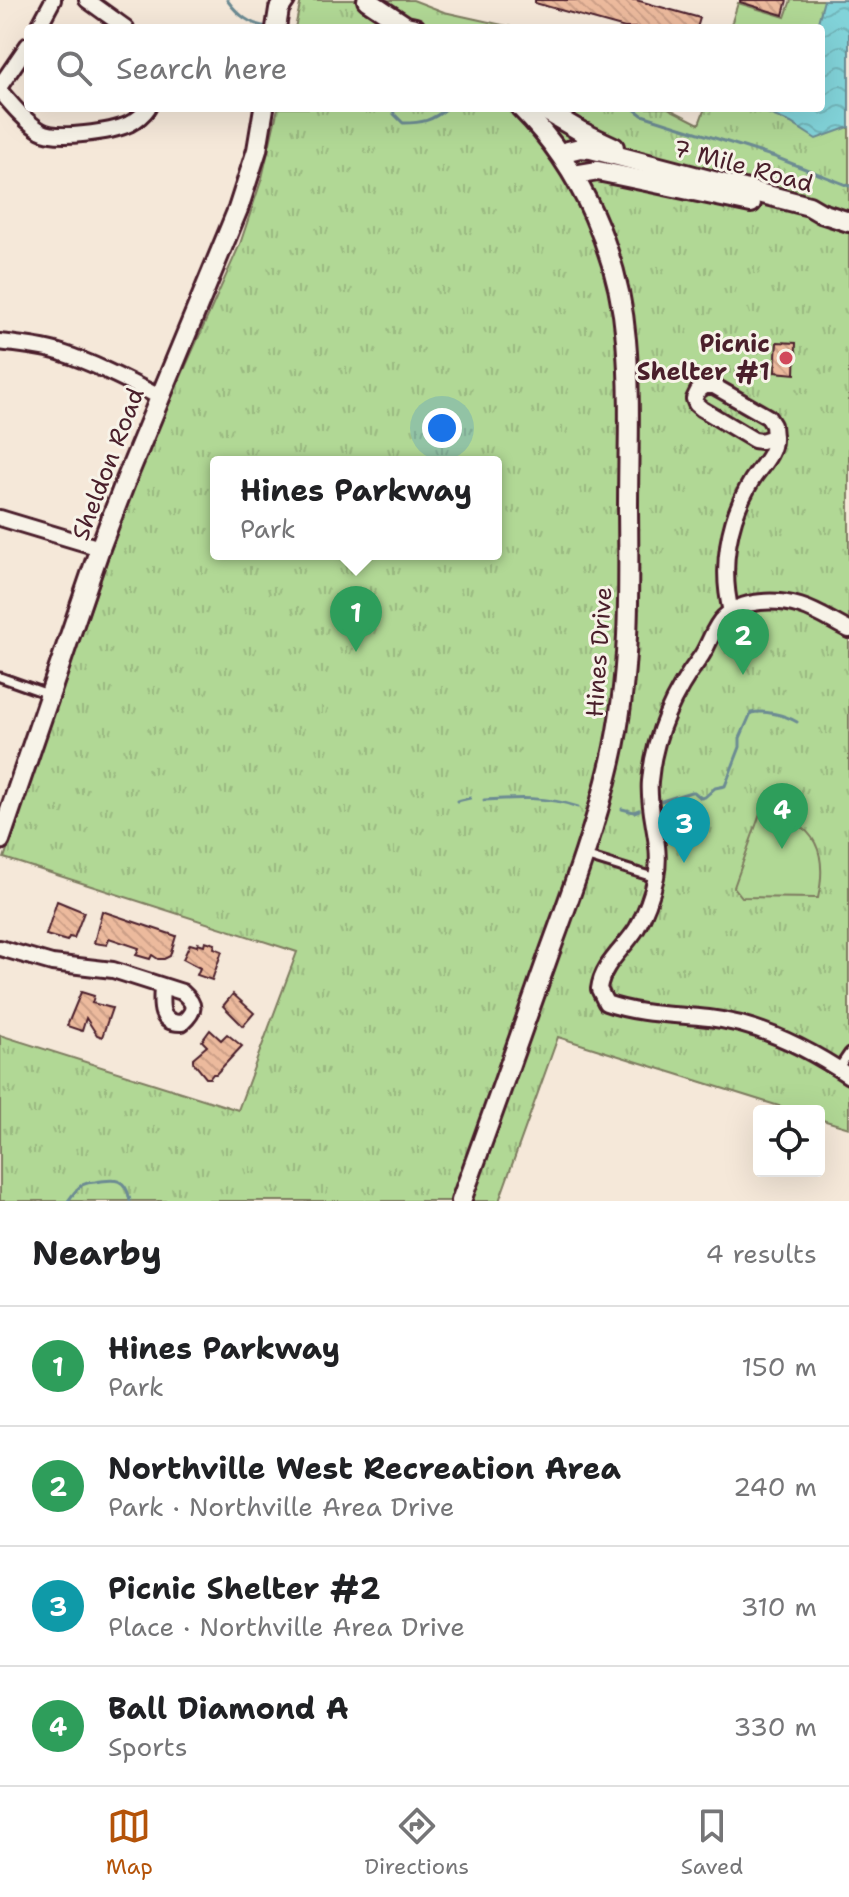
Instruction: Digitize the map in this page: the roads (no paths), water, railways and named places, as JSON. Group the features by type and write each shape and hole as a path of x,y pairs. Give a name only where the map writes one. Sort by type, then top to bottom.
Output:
{"street":[{"path":"40,24 53,0"},
{"path":"87,0 120,24"},
{"path":"367,0 403,24"},
{"path":"390,0 415,24"},
{"path":"24,51 0,88 40,131 70,136 122,127 144,112"},
{"name":"Sheldon Road","path":"0,840 100,548 238,209 257,150 263,112"},
{"name":"Hines Drive","path":"461,1201 599,809 612,760 626,668 629,598 627,359 622,311 611,262 574,175 560,153 524,112"},
{"path":"548,112 606,144 695,177"},
{"name":"7 Mile Road","path":"560,153 591,149 809,206 849,222"},
{"name":"7 Mile Road","path":"574,175 598,171 809,215 821,213"},
{"path":"0,342 61,352 160,397"},
{"path":"731,612 725,565 729,541 746,492 775,448 773,425 768,417 714,386 705,386 698,391 694,399 702,409 754,440 774,437"},
{"path":"0,518 100,548"},
{"path":"843,1072 772,1033 709,1018 642,1013 606,1003 599,989 603,972 648,907 656,878 659,862 650,782 657,744 672,700 702,656 723,617 737,608 754,603 791,604 803,606 849,630"},
{"path":"0,948 52,963 113,970 162,987"}],"lane":[{"path":"0,677 50,695"},
{"path":"584,855 656,878"},
{"path":"843,1072 849,1053"}],"water":[{"path":"824,0 849,0 849,127 816,139 791,123 765,112 825,112 825,24 817,24"}],"waterway":[{"path":"227,0 256,24"},
{"path":"394,112 403,123 426,120 442,112"},
{"path":"638,112 775,157 849,186"},
{"path":"662,801 691,792 701,798 715,788 725,786 751,713 775,714 797,722"},
{"path":"457,801 470,798"},
{"path":"484,800 543,799 578,807"},
{"path":"622,809 639,810"},
{"path":"68,1201 82,1185 109,1180 123,1184 130,1201"}],"place":[{"name":"Picnic Shelter #1","path":"786,358"},
{"name":"Hines Parkway","path":"356,652"},
{"name":"Northville West Recreation Area","path":"743,675"},
{"name":"Ball Diamond A","path":"782,849"},
{"name":"Picnic Shelter #2","path":"684,863"}]}
